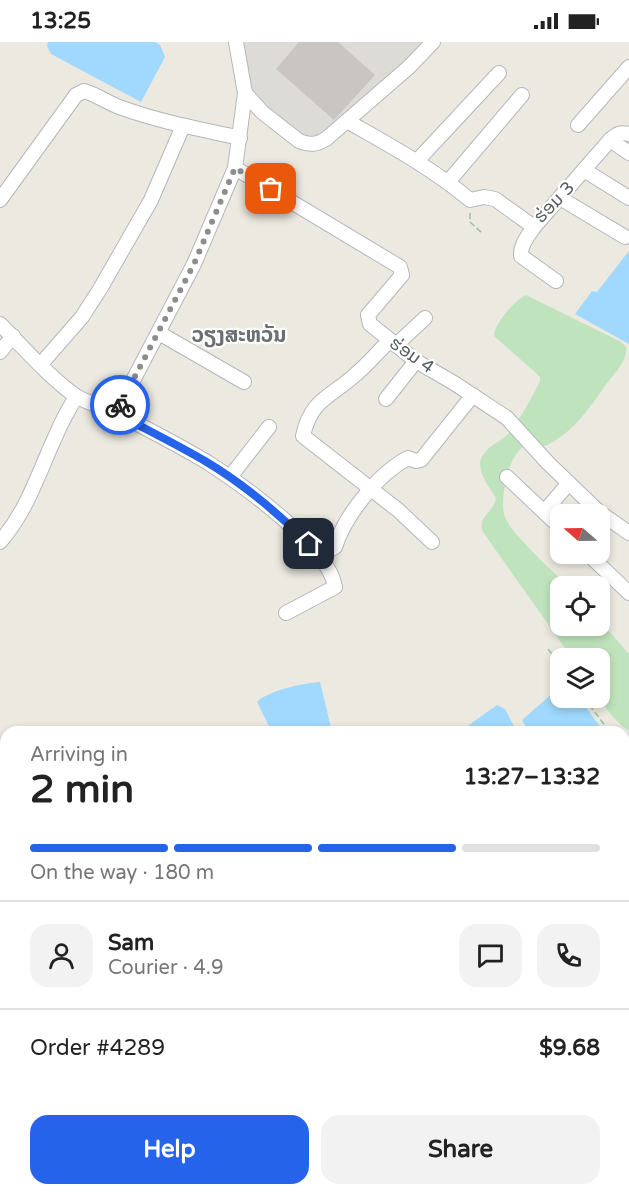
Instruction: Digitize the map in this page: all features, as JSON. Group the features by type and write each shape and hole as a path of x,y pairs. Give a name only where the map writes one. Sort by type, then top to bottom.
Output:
{"street":[{"path":"116,413 194,264 235,168 244,93 236,42"},
{"path":"244,93 262,112 306,144 315,144 326,140 409,67 433,42"},
{"path":"578,126 629,67"},
{"path":"417,161 499,73"},
{"path":"0,200 76,95 84,91 122,108 183,126 240,138"},
{"path":"448,182 522,95"},
{"path":"347,121 417,161 470,200"},
{"path":"41,364 82,317 100,289 151,200 183,126"},
{"path":"629,134 622,132 610,140 629,153"},
{"name":"ຮ່ອມ 3","path":"470,200 484,197 495,199 534,226 610,140"},
{"name":"ຮ່ອມ 4","path":"235,168 400,267 402,275 368,315 370,324 416,361 507,418 599,512 629,533"},
{"path":"584,170 629,198"},
{"path":"560,198 625,237"},
{"path":"534,226 522,247 521,256 556,281"},
{"path":"425,318 392,343 355,376 321,399 303,435 398,510 432,542"},
{"path":"0,324 76,396 116,413 230,477 283,519 320,555 335,587 286,613"},
{"path":"159,333 243,382"},
{"path":"0,352 13,336"},
{"path":"386,399 416,361"},
{"path":"320,555 335,547 339,532 348,517 371,490 398,463 408,458 421,460 473,395"},
{"path":"0,542 15,524 28,502 57,432 76,396"},
{"path":"230,477 269,427"},
{"path":"507,477 550,518"},
{"path":"544,512 569,483"},
{"path":"599,564 629,593"}],"path":[{"path":"470,200 470,222 483,234"},
{"path":"592,708 605,726"}],"shaded area":[{"path":"242,42 425,42 317,147 258,107 246,80"}],"green space":[{"path":"526,295 621,342 626,347 625,357 620,366 588,410 573,426 547,445 528,445 522,448 514,458 509,470 503,504 507,522 532,552 557,576 550,576 550,627 483,532 482,526 496,498 484,479 480,467 483,454 506,436 526,408 540,381 540,377 535,372 494,336 497,325 506,313"},
{"path":"610,632 629,654 629,726 622,725 607,708 610,708 610,648 565,648 556,636 610,636"}],"water":[{"path":"48,42 155,42 160,45 165,57 141,102 51,54 47,46"},
{"path":"629,251 629,344 575,314 592,291 597,292"},
{"path":"320,682 331,726 269,726 257,702 269,694"},
{"path":"550,696 550,708 586,708 600,726 526,726 522,720"},
{"path":"497,705 505,709 514,726 467,726"}],"building":[{"path":"299,42 338,42 375,75 334,120 276,69"}],"way so far":[{"path":"120,405 194,264 235,168 271,189"}],"district":[{"name":"ວຽງສະຫວັນ","path":"239,335"}],"route":[{"path":"120,405 116,413 230,477 298,532 309,544"}]}
